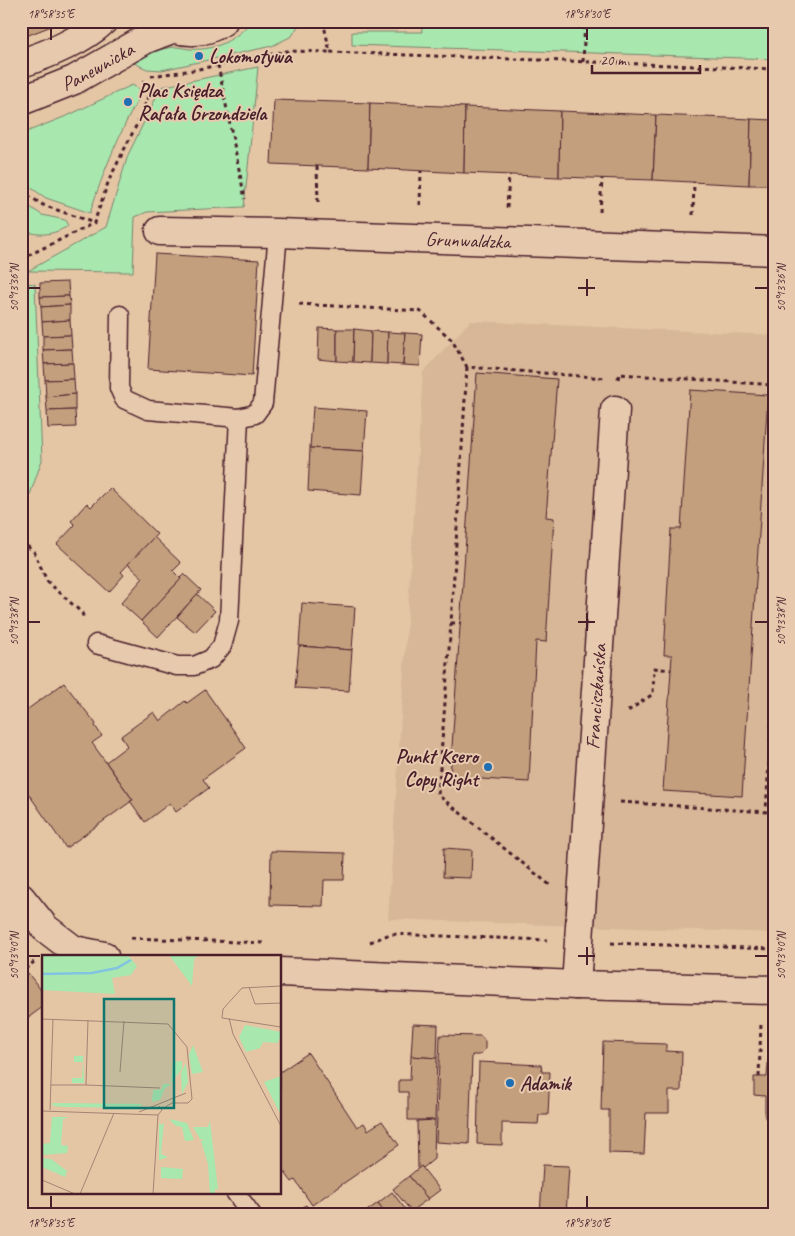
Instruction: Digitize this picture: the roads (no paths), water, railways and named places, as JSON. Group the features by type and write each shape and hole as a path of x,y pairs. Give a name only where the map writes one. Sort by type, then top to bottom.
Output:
{"street":[{"name":"Panewnicka","path":"21,63 72,42 97,27 103,21"},
{"name":"Panewnicka","path":"21,101 74,80 146,39 165,25 187,32 202,31 216,26 222,21"},
{"name":"Grunwaldzka","path":"160,231 278,233 774,251"},
{"name":"Franciszkańska","path":"576,985 615,410"},
{"path":"21,898 45,928 74,953 94,955"},
{"path":"281,972 576,985 774,990"}],"lane":[{"path":"120,315 119,388 124,399 148,410 239,418 255,414 263,403 278,233"},
{"path":"96,644 176,666 194,666 211,659 222,646 229,621 239,418"},
{"path":"236,1194 252,1215"}],"place":[{"name":"Lokomotywa","path":"199,56"},
{"name":"Plac Księdza Rafała Grzondziela","path":"128,102"},
{"name":"Punkt Ksero Copy Right","path":"488,767"},
{"name":"Adamik","path":"510,1083"}]}
